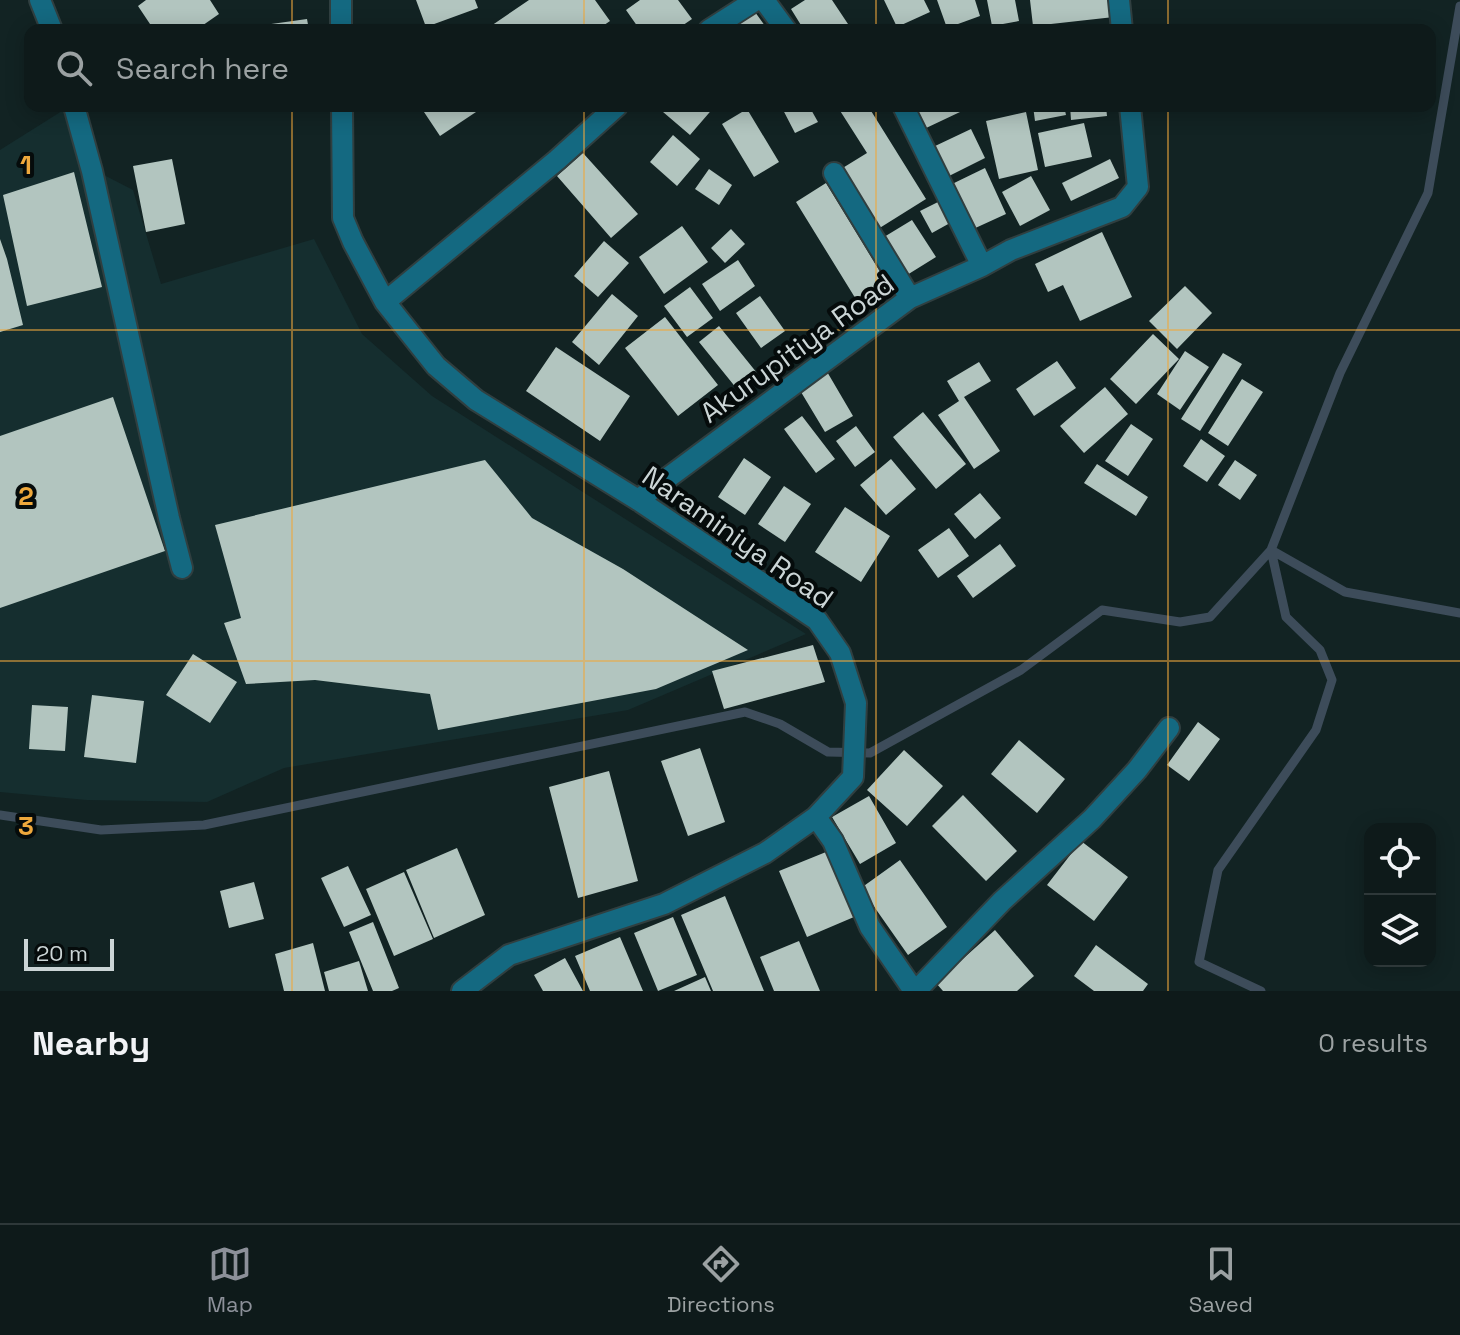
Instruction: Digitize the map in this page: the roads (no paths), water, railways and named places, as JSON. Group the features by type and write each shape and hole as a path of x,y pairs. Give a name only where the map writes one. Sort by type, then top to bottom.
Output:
{"street":[{"path":"40,0 50,24"},
{"path":"341,0 341,24"},
{"path":"718,24 756,0"},
{"path":"764,0 782,24"},
{"path":"1119,0 1121,24"},
{"path":"76,112 92,171 182,568"},
{"name":"Naraminiya Road","path":"342,112 343,218 385,302 436,366 476,400 638,500 817,620 840,653 856,703 853,777 816,817 765,853 664,904 509,955 462,991"},
{"path":"385,302 610,112"},
{"path":"906,112 982,266"},
{"name":"Akurupitiya Road","path":"638,500 910,298 1011,250 1122,207 1138,187 1131,112"},
{"path":"834,173 910,298"},
{"path":"816,817 833,841 870,927 915,991 1002,901 1092,819 1137,770 1169,728"}],"waterway":[{"path":"0,815 101,830 204,825 745,712 780,724 828,752 870,753 1021,670 1102,610 1180,622 1210,617 1271,550 1340,373 1428,193 1460,6"},
{"path":"1271,550 1345,592 1460,613"},
{"path":"1261,991 1199,962 1218,870 1316,730 1332,680 1320,650 1286,617 1271,550"}]}
